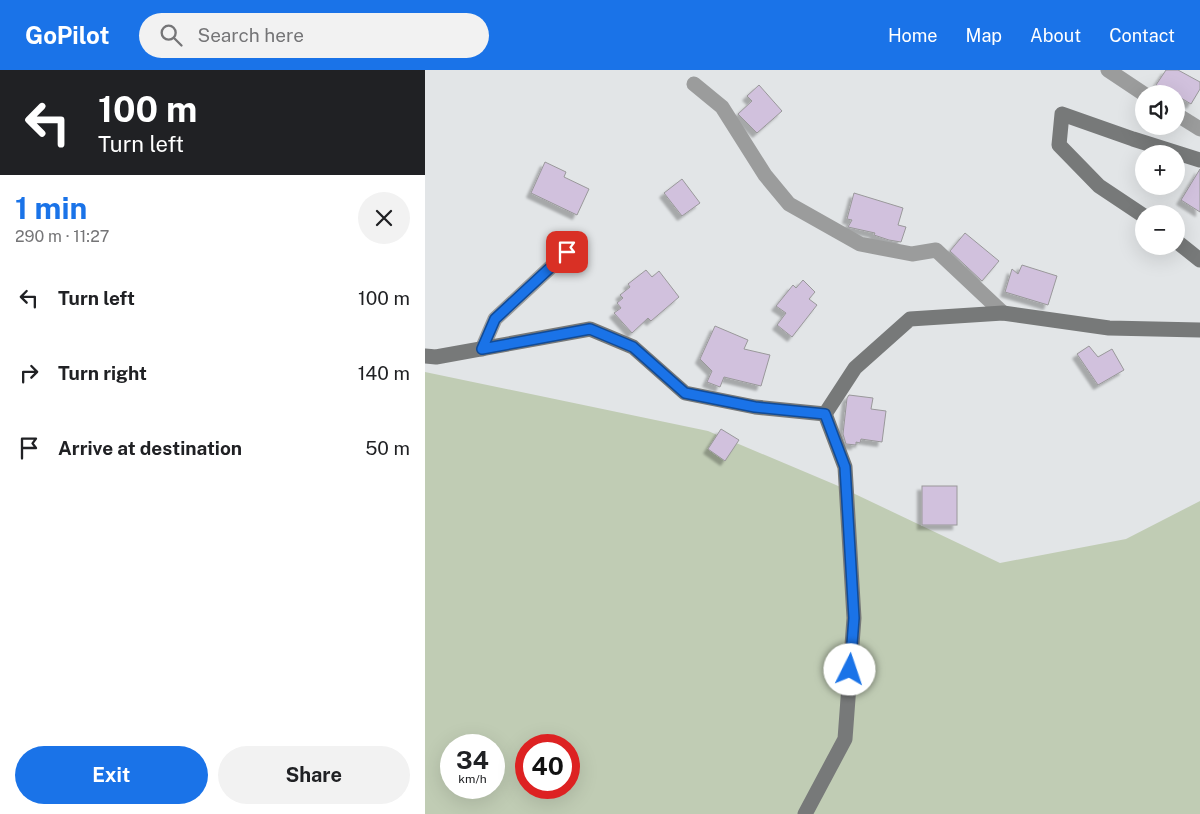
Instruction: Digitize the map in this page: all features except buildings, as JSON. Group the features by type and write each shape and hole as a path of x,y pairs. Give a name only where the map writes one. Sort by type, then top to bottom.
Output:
{"street":[{"path":"1107,70 1135,88"},
{"path":"694,84 722,108 765,175 789,204 861,244 912,254 936,250 1003,313"},
{"path":"1135,210 1099,186 1059,145 1062,114 1133,140 1200,160"},
{"path":"1185,120 1200,129"},
{"path":"1185,248 1200,260"},
{"path":"482,349 495,319 567,252"},
{"path":"825,414 855,368 909,319 1003,313 1109,328 1200,330"},
{"path":"425,356 436,357 590,329 633,347 685,393 755,407 825,414"},
{"path":"805,814 845,739 854,618 845,467 825,414"}],"green space":[{"path":"425,372 708,431 836,485 1000,563 1126,539 1200,501 1200,814 425,814"}],"route":[{"path":"567,252 495,319 482,349 590,329 633,347 685,393 755,407 825,414 845,467 854,618 850,670"}]}
